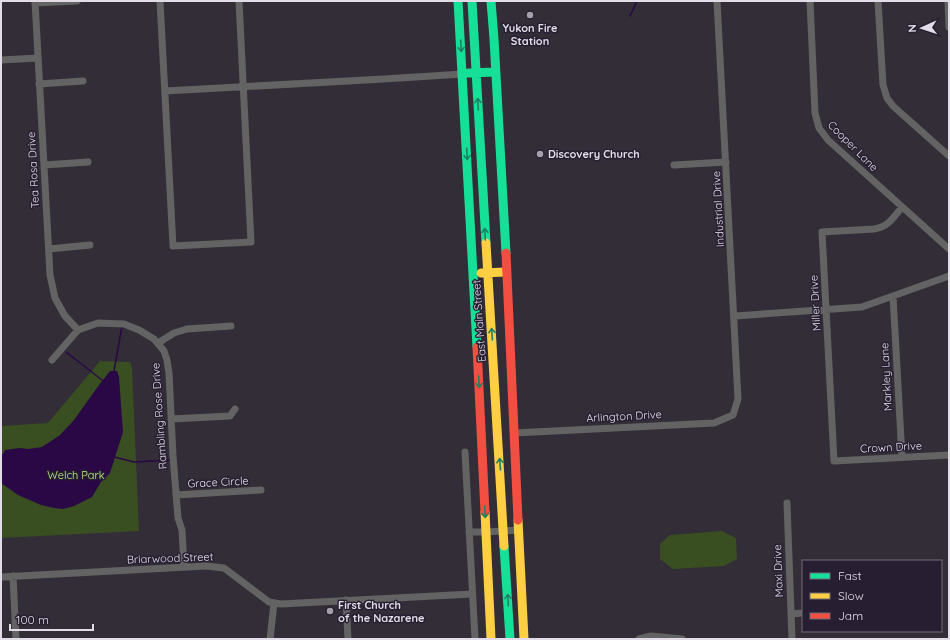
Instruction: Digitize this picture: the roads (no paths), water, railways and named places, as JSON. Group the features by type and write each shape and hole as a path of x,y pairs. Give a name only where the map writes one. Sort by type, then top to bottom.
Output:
{"main road":[{"name":"East Main Street","path":"458,1 463,74 491,639"},
{"name":"East Main Street","path":"472,1 510,639"},
{"path":"491,1 496,72 524,639"},
{"path":"463,74 496,72"},
{"path":"473,273 506,272"}],"street":[{"path":"35,2 77,1"},
{"path":"160,1 173,246 251,242 239,1"},
{"name":"Industrial Drive","path":"717,1 738,399 733,415"},
{"name":"Cooper Lane","path":"810,1 815,113 819,128 828,140 949,249"},
{"path":"878,1 882,85 887,98 893,106 949,156"},
{"path":"948,1 949,27"},
{"name":"Tea Rosa Drive","path":"35,2 50,274 54,298 78,330"},
{"path":"1,60 38,58"},
{"path":"164,91 463,74"},
{"path":"39,84 83,81"},
{"path":"44,166 88,162"},
{"path":"674,164 726,162"},
{"name":"Miller Drive","path":"834,461 822,232 881,228 887,224 902,208"},
{"path":"49,250 90,245"},
{"path":"734,316 862,307 949,276"},
{"name":"Markley Lane","path":"893,296 902,457"},
{"name":"Rambling Rose Drive","path":"52,360 78,330 98,323 124,324 139,330 154,339 164,351 169,373 176,495 178,518 182,530 184,567"},
{"path":"158,343 174,333 187,329 231,326"},
{"path":"171,419 230,416 235,409"},
{"name":"Arlington Drive","path":"514,433 714,423 733,415"},
{"path":"466,452 475,639"},
{"name":"Crown Drive","path":"834,461 949,455"},
{"name":"Grace Circle","path":"176,495 262,490"},
{"name":"Maxi Drive","path":"787,503 792,639"},
{"path":"470,532 519,530"},
{"name":"Briarwood Street","path":"1,577 206,566 224,568 269,602 281,604 472,594"},
{"path":"13,576 16,639"},
{"path":"346,600 348,639"},
{"path":"270,639 274,603"},
{"path":"791,614 802,613"},
{"path":"639,639 651,636 682,639"}],"waterway":[{"path":"630,16 637,1"},
{"path":"114,371 122,326"},
{"path":"66,352 102,380"},
{"path":"114,457 134,462 171,460"}],"place":[{"name":"Yukon Fire Station","path":"530,15"},
{"name":"Discovery Church","path":"540,154"},
{"name":"First Church of the Nazarene","path":"330,611"}],"park label":[{"name":"Welch Park","path":"76,475"}]}
